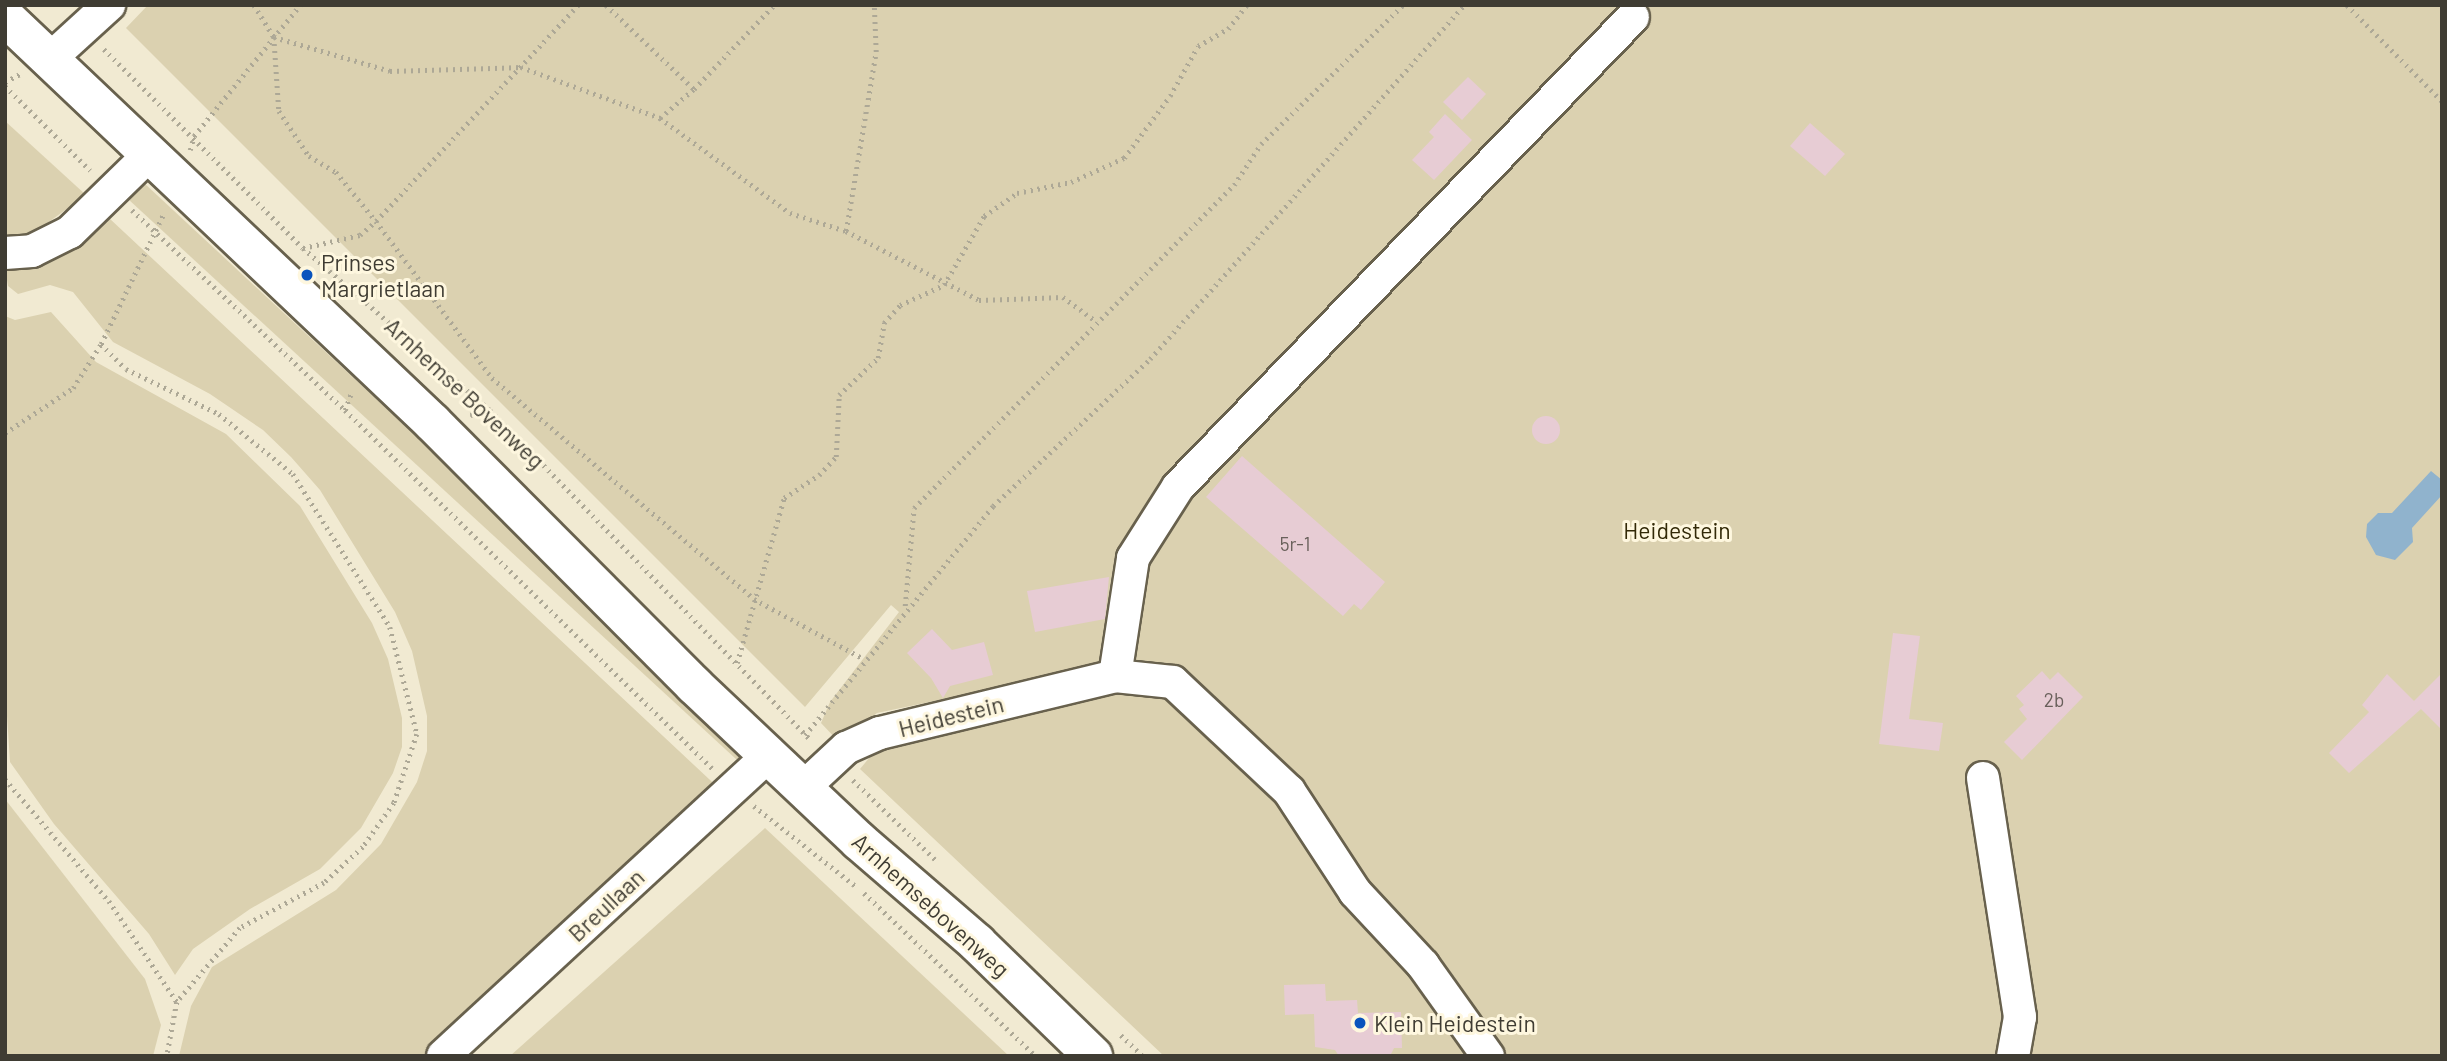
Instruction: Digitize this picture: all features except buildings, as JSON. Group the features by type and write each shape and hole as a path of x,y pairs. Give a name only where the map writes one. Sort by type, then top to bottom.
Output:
{"main road":[{"name":"Arnhemse Bovenweg","path":"5,17 433,423 694,685 769,754"},
{"name":"Arnhemsebovenweg","path":"769,754 803,788 977,943 1093,1056"}],"street":[{"path":"51,58 109,5"},
{"path":"1115,676 1133,558 1178,486 1633,17"},
{"path":"5,253 32,251 70,232 150,154"},
{"name":"Heidestein","path":"803,788 846,748 880,733 1115,676 1173,682 1289,790 1355,892 1423,965 1488,1056"},
{"name":"Breullaan","path":"443,1056 769,754"},
{"path":"1983,778 2020,1017 2013,1056"}],"path":[{"path":"254,5 274,37 279,111 309,156 335,172 376,221 492,378 754,599 862,658"},
{"path":"5,433 73,388 101,344 180,182 194,136 300,5"},
{"path":"303,248 360,235 376,221 578,5"},
{"path":"606,5 694,89"},
{"path":"660,118 694,89 774,5"},
{"path":"846,231 876,52 874,5"},
{"path":"737,663 784,498 819,475 836,457 839,395 878,358 884,323 900,305 944,285 984,216 1017,192 1071,182 1124,158 1170,96 1198,46 1228,29 1247,5"},
{"path":"905,606 914,508 1234,186 1261,144 1403,5"},
{"path":"805,735 993,506 1150,359 1464,5"},
{"path":"2347,5 2442,101"},
{"name":"Arnhemse Bovenweg","path":"84,29 194,136 303,248 490,410 805,735 833,760"},
{"path":"274,37 390,71 521,67 660,118 790,213 846,231 944,285 978,300 1063,297 1097,321"},
{"path":"5,86 112,192 533,592 732,789 860,890 1036,1056"},
{"path":"101,344 126,369 219,414 293,474 390,627 417,734 394,803 363,848 324,883 240,928 177,1002 167,1056"},
{"path":"5,779 109,901 177,1002"}],"green space":[{"name":"Heidestein","path":"148,5 2442,5 2442,1056 1164,1056 860,769 884,740 1009,716 982,691 877,713 839,742 821,723 830,702 899,612 891,605 805,707 126,28"},
{"path":"5,121 86,195 28,237 5,240"},
{"path":"144,183 758,754 749,771 128,199"},
{"path":"109,218 725,794 441,1056 179,1056 191,1006 212,967 336,890 381,844 417,782 427,751 427,716 412,651 395,612 320,490 291,457 263,430 210,394 113,342 73,292 50,285 18,294 8,286 5,268 70,249"},
{"path":"51,312 96,362 226,434 300,506 372,623 388,659 402,718 402,747 393,773 361,828 320,869 250,909 193,949 175,975 149,934 54,824 10,762 5,685 5,316 15,320"},
{"path":"5,799 145,979 161,1025 153,1056 5,1056"},
{"path":"765,828 1009,1056 510,1056"}],"water":[{"path":"2431,471 2442,480 2442,495 2412,528 2413,542 2395,560 2376,555 2366,537 2367,524 2378,513 2392,513"}],"place":[{"name":"Prinses Margrietlaan","path":"307,275"},
{"name":"Klein Heidestein","path":"1360,1023"}]}
